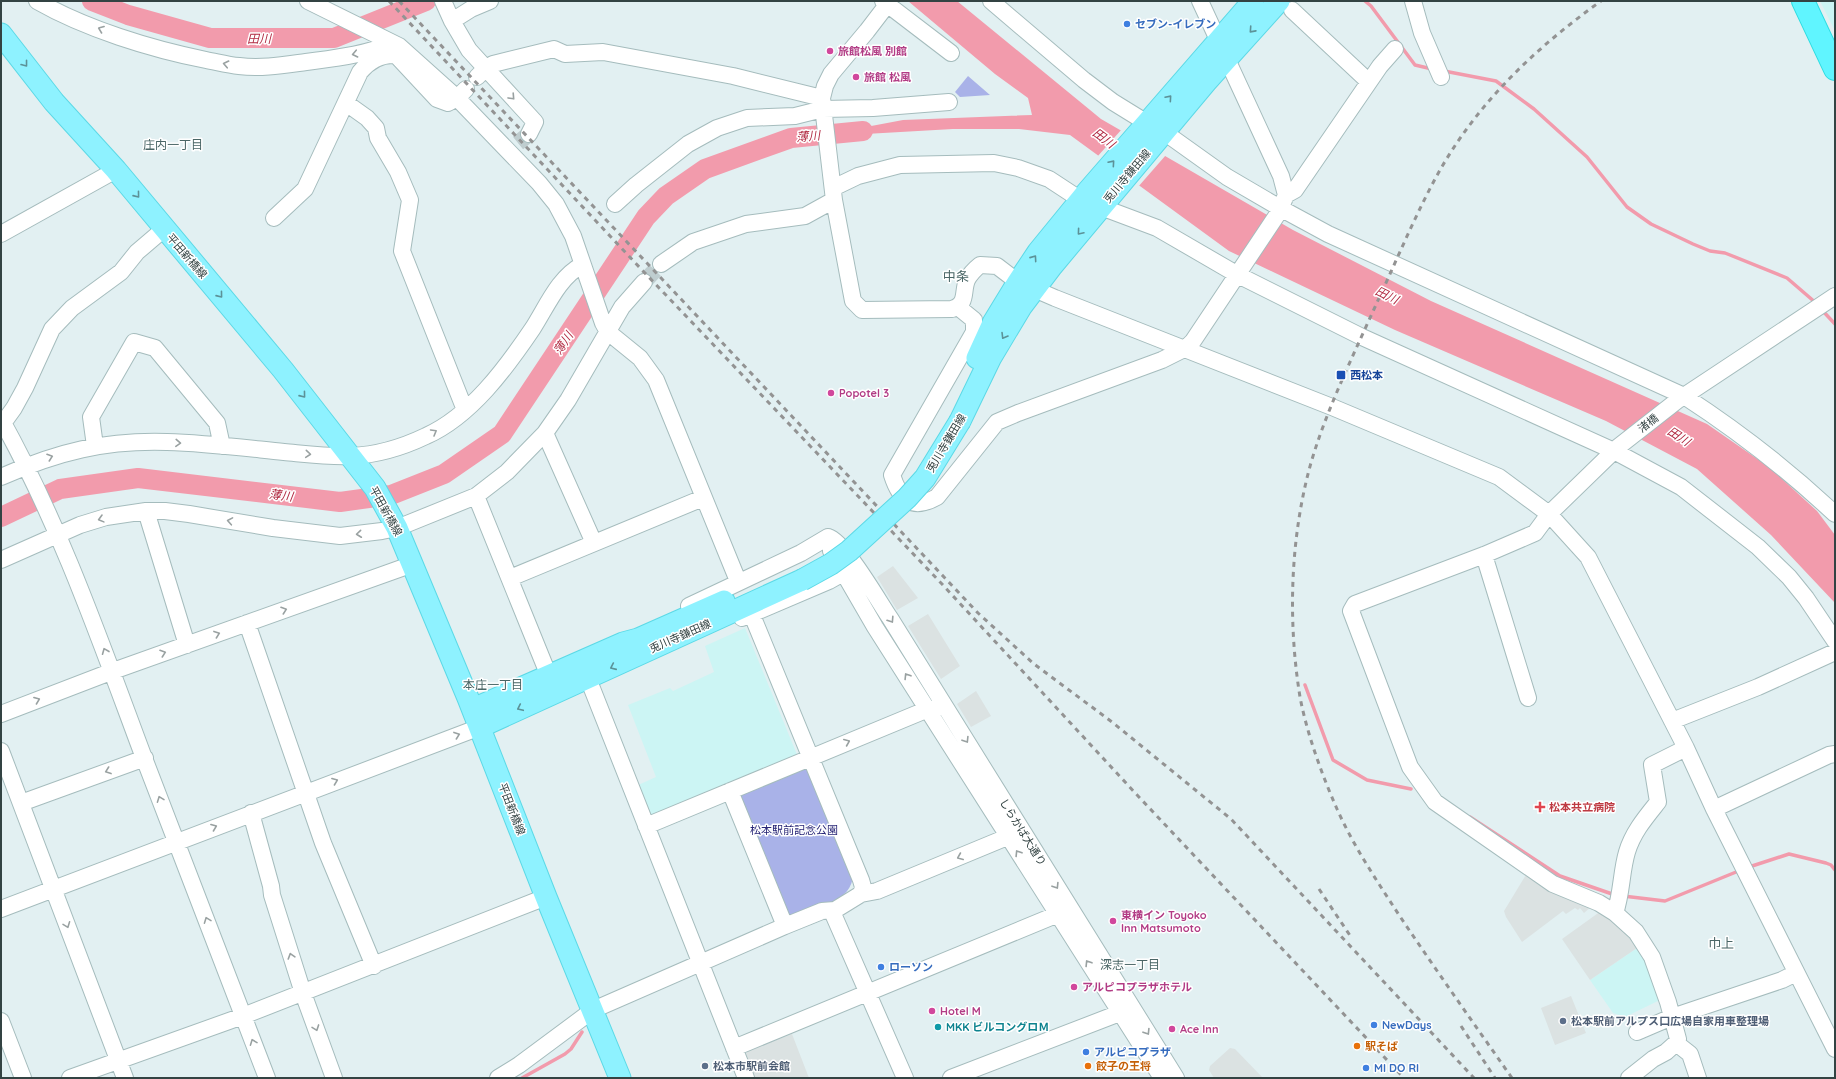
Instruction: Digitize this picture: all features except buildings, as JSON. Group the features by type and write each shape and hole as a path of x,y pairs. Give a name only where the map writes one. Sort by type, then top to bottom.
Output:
{"highway":[{"path":"1803,1 1835,69"}],"main road":[{"name":"兎川寺鎌田線","path":"1026,285 1038,252 1084,196 1153,130 1222,49 1253,1"},
{"name":"兎川寺鎌田線","path":"1222,49 1285,5"},
{"name":"平田新橋線","path":"1,34 54,102 116,170 283,370 354,459 375,488 395,524 413,564 620,1078"},
{"name":"兎川寺鎌田線","path":"476,718 630,649 638,639 799,575 879,506 911,472 933,443 955,418 993,324 1026,285 1068,245 1103,204 1153,130"}],"street":[{"path":"37,1 52,10 145,44 178,54 240,66 275,66 340,58 364,52 391,42"},
{"path":"308,1 399,46 461,93 518,143 539,183 556,204 573,236 582,266 605,328 640,358 656,380 738,581"},
{"path":"490,1 471,9 448,12 481,73 534,122 518,143"},
{"path":"991,1 1084,80 1113,102 1153,130 1227,177 1282,205 1328,234 1681,398 1716,417 1789,472 1835,514"},
{"path":"1200,1 1281,176 1282,205"},
{"path":"1413,1 1422,33 1441,77"},
{"path":"951,53 887,2 831,74 825,86 823,108 834,194 853,301 857,306 862,310 952,309 958,307 963,300 967,281 980,265 997,266 1026,285 1054,298 1186,348 1499,477 1549,514 1588,557 1686,748 1714,809 1835,1049"},
{"path":"1285,5 1369,82"},
{"path":"481,73 493,64 554,49 565,54 603,52 733,76 823,108"},
{"path":"958,307 974,320 974,332 892,475 900,495 910,502 926,503 937,497 997,422 1025,410 1162,360 1186,348 1193,341 1239,273 1282,205 1295,190 1369,82 1395,49"},
{"path":"274,218 305,189 360,72 367,63 389,55 396,55 437,99 448,103 461,93"},
{"path":"615,204 636,185 688,144 717,128 747,118 795,116 823,108 874,108 949,102"},
{"path":"346,103 367,118 376,128 378,138 398,172 410,200 402,252 466,410"},
{"path":"661,264 693,242 746,224 805,216 858,176 900,165 994,163 1018,168 1049,179 1084,196"},
{"path":"1,234 116,170"},
{"path":"1103,204 1157,228 1239,273 1362,337 1616,449 1681,487 1758,547 1797,588 1826,626 1835,641"},
{"path":"164,229 137,252 121,272 72,308 52,329 25,388 14,408 2,423 27,469 56,529 113,671 144,758 267,1078"},
{"path":"1,477 27,469 54,456 112,443 166,442 313,454 354,459 401,446 426,436 447,424 466,410 494,379 532,329 571,271 582,266"},
{"path":"1,560 56,529 106,517 146,511 165,511 189,514 273,528 340,536 382,531 395,524 476,496 507,472 545,433 568,400 605,328 644,282"},
{"name":"渚橋","path":"1676,1043 1678,1039 1665,994 1646,945 1636,932 1619,902 1599,902 1553,884 1435,802 1410,767 1351,611 1355,604 1484,555 1535,533 1549,514 1616,449 1681,398 1824,303"},
{"path":"95,446 91,417 134,342 155,348 217,423 222,446"},
{"path":"545,433 594,543"},
{"path":"476,496 552,684"},
{"path":"510,578 703,498"},
{"path":"146,511 187,645"},
{"path":"630,649 651,624 738,581 801,553 828,538 834,539 849,569 863,591"},
{"path":"1484,555 1528,698"},
{"path":"1,714 113,671 413,564"},
{"path":"630,649 671,646 752,615 829,581 849,569"},
{"name":"しらかば大通り","path":"863,591 945,707 1015,834"},
{"name":"しらかば大通り","path":"863,591 928,709 1015,834 1126,1010 1176,1078"},
{"path":"752,615 812,757 861,880 863,887 861,894"},
{"path":"247,623 323,843 374,966"},
{"path":"1672,721 1758,687 1835,652"},
{"path":"585,670 746,1078"},
{"path":"646,826 928,709 945,707"},
{"path":"2,905 53,889 305,793 476,718"},
{"path":"1619,902 1627,852 1638,828 1658,802 1652,765 1686,748"},
{"path":"1,751 126,1078"},
{"path":"1714,809 1829,755 1835,754"},
{"path":"21,803 144,758"},
{"path":"730,791 785,926"},
{"path":"252,813 272,895 303,993 334,1078"},
{"path":"498,1078 519,1065 593,1010 785,926 822,911 834,910 861,894 877,891 1015,834"},
{"path":"70,1078 243,1016 374,966 546,897"},
{"path":"834,910 834,916 905,1078"},
{"path":"734,1048 1064,912"},
{"path":"1638,1032 1672,1017 1782,980 1796,972"},
{"path":"951,1078 1126,1010"},
{"name":"しらかば大通り","path":"1126,1010 1162,1078"},
{"path":"1,1021 4,1039 23,1078"},
{"path":"1629,1078 1676,1043 1690,1054 1698,1078"}],"shaded area":[{"path":"1820,1 1835,1 1835,31"},
{"path":"893,566 918,598 897,610 877,577"},
{"path":"928,614 960,666 941,679 908,626"},
{"path":"745,628 798,757 653,818 648,813 636,786 656,777 628,705 670,688 673,691 714,672 705,646"},
{"path":"976,691 991,716 971,727 957,704"},
{"path":"1527,873 1592,906 1584,913 1580,908 1578,910 1575,908 1566,914 1563,911 1522,942 1506,917 1504,911"},
{"path":"1601,911 1640,946 1590,980 1562,939"},
{"path":"1640,946 1660,1000 1625,1017 1613,1013 1590,980"},
{"name":"松本駅前アルプス口広場自家用車整理場","path":"1571,996 1586,1033 1555,1045 1541,1008"},
{"path":"792,1034 809,1078 752,1078 744,1056 748,1051"},
{"path":"1230,1048 1235,1049 1263,1078 1214,1078 1209,1070 1210,1066"}],"green space":[{"path":"968,76 990,95 960,97 955,92"},
{"name":"松本駅前記念公園","path":"802,766 810,769 853,874 851,884 840,898 822,907 794,917 787,914 739,797 744,791"}],"water":[{"path":"908,1 957,1 1101,119 1293,230 1431,301 1707,424 1769,467 1817,511 1835,535 1835,603 1771,535 1697,469 1606,421 1395,330 1229,251 1070,135 1019,129 953,129 813,137 903,120 1032,115 1028,98 995,74"}],"pier":[{"path":"1122,129 1166,155 1138,187 1097,157"}],"waterway":[{"name":"田川","path":"92,1 128,15 210,38 334,38 426,1"},
{"path":"1365,1 1371,6 1415,65 1432,69"},
{"path":"1444,71 1496,81 1534,109 1587,157 1627,207 1651,224 1710,251 1725,253 1787,278 1816,303"},
{"name":"薄川","path":"1,517 60,489 138,478 340,502 391,495 444,474 502,434 646,217 666,196 705,169 791,138 863,131"},
{"path":"1821,309 1835,324"},
{"path":"1305,685 1333,760 1367,780 1411,789"},
{"path":"1470,817 1560,876 1615,895"},
{"path":"1749,867 1789,854 1826,863 1831,865 1835,870"},
{"path":"1623,896 1665,901 1741,870"},
{"path":"522,1078 565,1054 571,1049 582,1032"}],"tunnel":[{"path":"518,143 529,134"},
{"path":"644,282 661,264"}],"railway":[{"path":"389,1 642,270 941,583 1138,796 1404,1078"},
{"path":"399,1 978,613 1034,664 1112,722 1231,819 1474,1078"},
{"path":"1512,1078 1382,889 1351,837 1331,796 1311,740 1300,697 1294,641 1293,583 1295,554 1298,526 1309,470 1331,405 1408,233 1440,170 1473,121 1512,76 1554,37 1601,1"},
{"path":"1319,889 1351,937"},
{"path":"1461,1026 1495,1078"}],"place":[{"name":"セブン-イレブン","path":"1127,24"},
{"name":"旅館松風 別館","path":"830,51"},
{"name":"旅館 松風","path":"856,77"},
{"name":"西松本","path":"1341,375"},
{"name":"Popotel 3","path":"831,393"},
{"name":"松本共立病院","path":"1540,807"},
{"name":"東横イン Toyoko Inn Matsumoto","path":"1113,921"},
{"name":"ローソン","path":"881,967"},
{"name":"アルピコプラザホテル","path":"1074,987"},
{"name":"Hotel M","path":"932,1011"},
{"name":"松本駅前アルプス口広場自家用車整理場","path":"1563,1021"},
{"name":"NewDays","path":"1374,1025"},
{"name":"MKK ビルコングロＭ","path":"938,1027"},
{"name":"Ace Inn","path":"1172,1029"},
{"name":"駅そば","path":"1357,1046"},
{"name":"アルピコプラザ","path":"1086,1052"},
{"name":"松本市駅前会館","path":"705,1066"},
{"name":"餃子の王将","path":"1088,1066"},
{"name":"MI DO RI","path":"1366,1068"}],"district":[{"name":"庄内一丁目","path":"173,144"},
{"name":"中条","path":"956,276"},
{"name":"本庄一丁目","path":"493,684"},
{"name":"巾上","path":"1721,943"},
{"name":"深志一丁目","path":"1130,964"}]}
